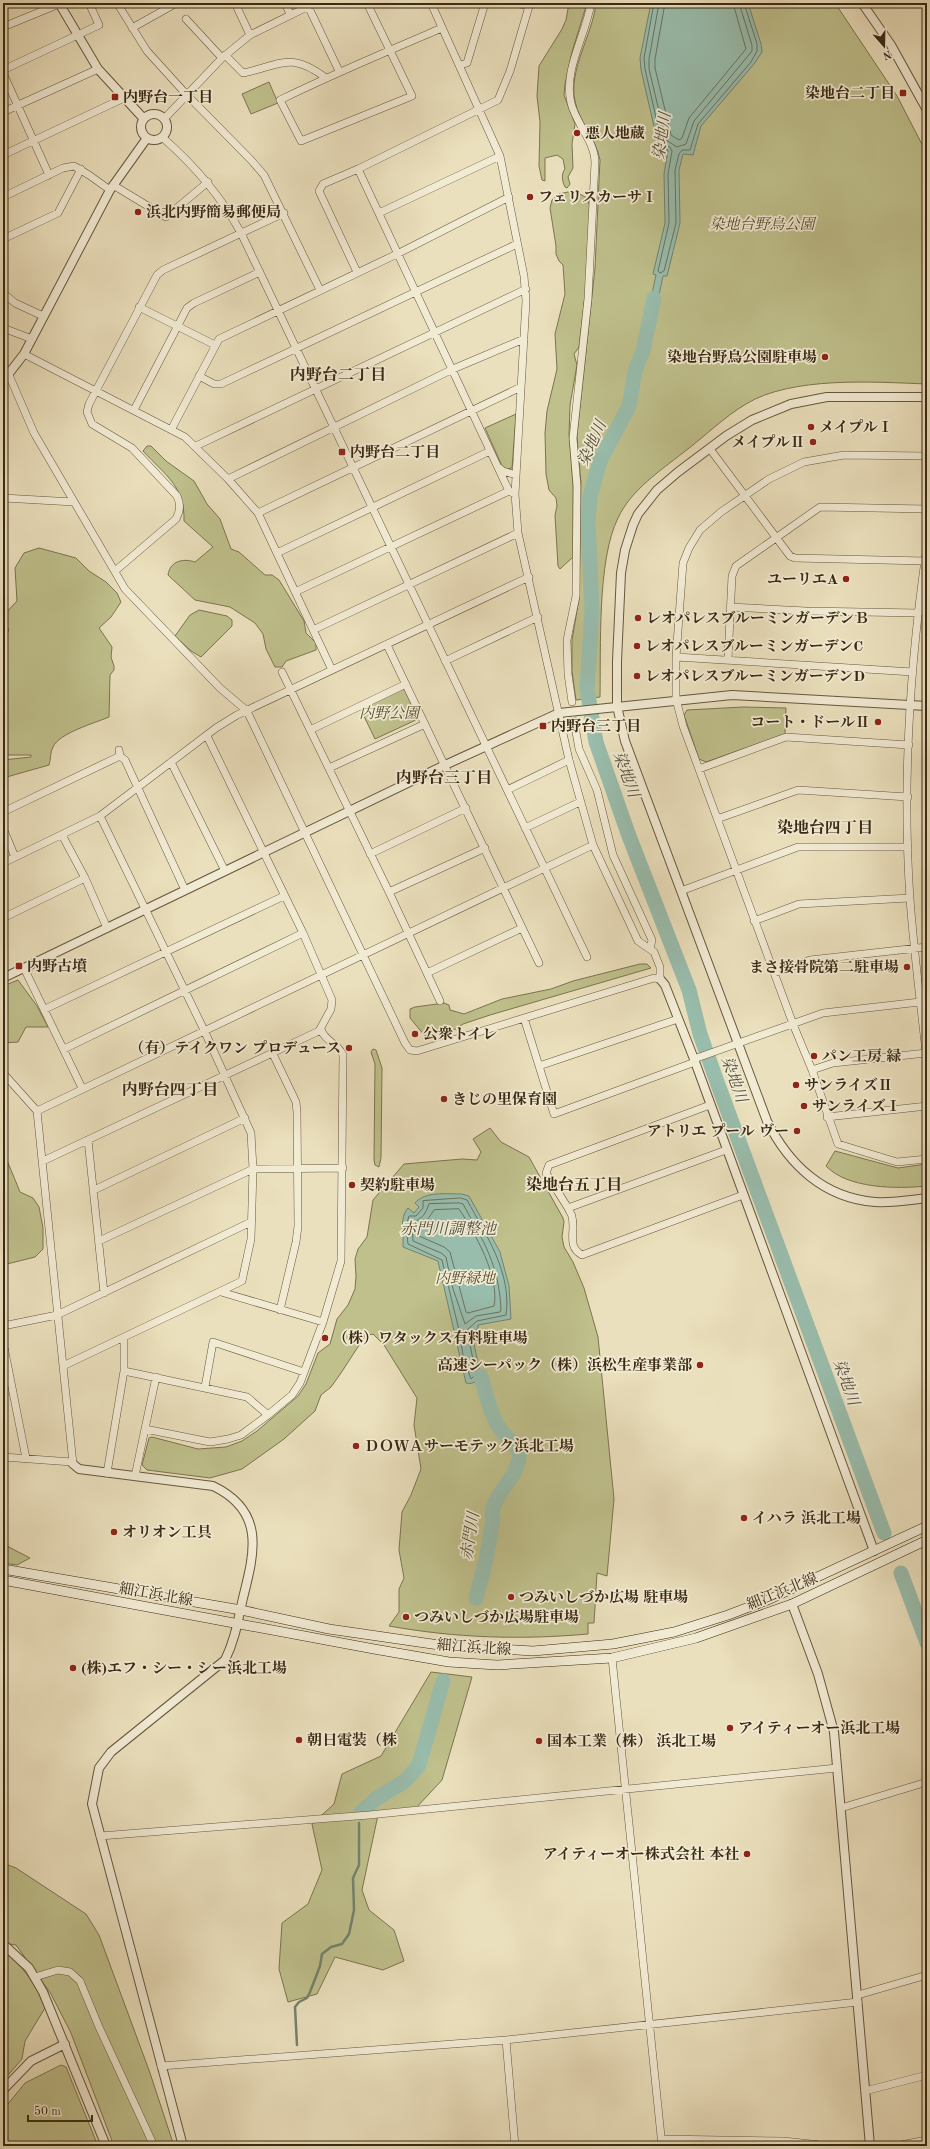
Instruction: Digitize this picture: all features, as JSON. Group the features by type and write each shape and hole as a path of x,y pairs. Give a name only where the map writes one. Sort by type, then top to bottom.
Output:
{"main road":[{"name":"細江浜北線","path":"3,1569 241,1610 330,1629 446,1646 533,1651 605,1645 674,1632 728,1615 770,1599 927,1526"},
{"name":"細江浜北線","path":"3,1580 450,1662 498,1665 612,1658 696,1638 792,1604 927,1540"}],"street":[{"path":"3,28 59,3 98,69 144,119"},
{"path":"3,70 99,25 88,3"},
{"path":"117,3 147,51 264,175 284,213 320,290"},
{"path":"132,28 173,5 171,3"},
{"path":"235,3 250,35"},
{"path":"285,3 290,14"},
{"path":"367,3 389,51 412,96 301,141 280,100 339,71 389,51 442,28"},
{"path":"431,3 500,156 526,289 516,476 512,492"},
{"path":"460,65 467,63 485,3"},
{"path":"357,272 319,191 323,184 358,169 498,100 510,71 530,5 515,3"},
{"path":"572,702 568,674 567,640 576,596 577,486 573,438 588,299 595,163 592,148 571,103 570,92 575,60 591,3"},
{"path":"862,3 891,45 927,110"},
{"path":"923,3 927,8"},
{"path":"164,119 186,94 224,57 250,35 290,14 312,5 339,71"},
{"path":"186,19 224,57 243,73 282,62 298,62 305,64 326,78"},
{"path":"3,112 98,69"},
{"path":"3,73 49,176"},
{"path":"3,155 124,98"},
{"path":"156,114 164,119 166,130 162,137 155,140 147,138 140,127 144,119 147,116 156,114"},
{"path":"162,137 208,182 230,212 241,233 587,957"},
{"path":"147,138 112,187 24,354 6,378 34,433 115,572 125,588 172,639 220,688 247,711 405,1043 410,1050 417,1051 654,978 660,979"},
{"path":"379,213 500,156"},
{"path":"3,197 69,166 74,166 166,217 208,182"},
{"path":"3,239 58,213 81,169"},
{"path":"358,169 397,254 453,369 498,468 512,492 518,533 569,760 593,845 638,941 654,952 660,966 660,979 665,985 696,1060 710,1105 742,1195 878,1549"},
{"path":"171,430 215,345 222,337 397,254 509,197"},
{"path":"115,572 176,519 180,511 180,502 177,496 132,448 92,424 87,412 89,404 138,307 154,279 163,270 284,213"},
{"path":"199,376 214,384 221,384 517,244"},
{"path":"134,410 182,314 190,305 260,272"},
{"path":"196,446 314,388 526,289"},
{"path":"3,293 15,303 43,316"},
{"path":"138,307 215,345"},
{"path":"3,328 32,339"},
{"path":"228,479 453,369 524,339"},
{"path":"24,354 185,437 196,446 258,513 295,592 315,629 332,670"},
{"path":"258,513 521,387"},
{"path":"927,397 842,396 791,404 752,420 678,472 657,490 638,514 633,525 625,550 621,573 617,661 617,706 625,741 766,1122 773,1135 784,1152 805,1173 826,1187 859,1200 888,1202 927,1198"},
{"path":"710,449 775,538 792,558 925,561"},
{"path":"277,552 490,451"},
{"path":"927,456 844,455 817,458 779,473 744,496 705,525 686,552 683,563 676,657 676,699 683,726 754,921 812,1070 838,1144 897,1162 927,1159"},
{"path":"498,468 516,476"},
{"path":"295,592 512,492"},
{"path":"3,498 74,502"},
{"path":"728,659 732,571 736,566 820,507 927,509"},
{"path":"315,629 518,533"},
{"path":"812,1070 834,1063 927,1057 910,898 908,797 910,705 927,546"},
{"path":"3,863 100,816 137,787 237,715 529,577"},
{"path":"730,607 806,611 919,613"},
{"path":"445,661 538,617"},
{"path":"387,645 539,963"},
{"path":"676,657 728,659 913,672"},
{"path":"282,672 370,854 390,892 440,1001"},
{"path":"310,730 406,684"},
{"path":"3,978 263,854 486,745 559,713 676,699 732,695 927,706"},
{"path":"574,721 579,748 597,790 613,855 652,940 650,949"},
{"path":"329,768 425,724"},
{"path":"43,1161 310,1035 321,1029 332,1004 302,933 207,736"},
{"path":"699,769 786,737 909,745"},
{"path":"3,812 120,753 125,760 185,890"},
{"path":"507,790 569,760"},
{"path":"171,762 225,871"},
{"path":"717,819 798,790 908,797"},
{"path":"525,828 580,802"},
{"path":"370,854 466,808"},
{"path":"100,816 225,1074 245,1118 252,1141 253,1168 251,1239 237,1297"},
{"path":"3,828 15,857"},
{"path":"62,835 85,878 107,928"},
{"path":"37,1111 82,1088 593,845"},
{"path":"681,891 798,848 908,847"},
{"path":"390,892 485,848"},
{"path":"3,918 85,878"},
{"path":"45,1009 284,896"},
{"path":"754,921 799,904 910,898"},
{"path":"427,973 522,928"},
{"path":"64,1049 184,989 302,933"},
{"path":"774,974 810,960 927,947"},
{"path":"24,968 82,1088"},
{"path":"524,1018 554,1114 719,1050 826,1013 920,1002"},
{"path":"539,1066 678,1019"},
{"path":"145,1429 216,1441 241,1434 268,1415 296,1391 323,1322 341,1261 343,1055 341,1050 326,1038 321,1029"},
{"path":"310,1035 326,1038"},
{"path":"272,1052 296,1102 299,1168 296,1242 280,1310"},
{"path":"3,1073 37,1111 73,1463"},
{"path":"710,1105 549,1165 546,1173 573,1217 572,1242 576,1251 582,1255 742,1195"},
{"path":"828,1117 927,1106"},
{"path":"94,1190 245,1118"},
{"path":"88,1140 104,1293"},
{"path":"568,1208 726,1150"},
{"path":"99,1241 253,1168 343,1168"},
{"path":"3,1326 57,1315 251,1222"},
{"path":"63,1366 242,1281"},
{"path":"221,1292 323,1322"},
{"path":"107,1473 124,1371 124,1338"},
{"path":"3,1342 26,1458"},
{"path":"205,1387 213,1342 304,1372"},
{"path":"124,1371 247,1396 268,1415"},
{"path":"135,1476 156,1377"},
{"path":"3,1457 73,1463 79,1469 213,1486 224,1491 241,1506 248,1517 254,1540 251,1567 233,1644 225,1660 110,1752 99,1768 92,1804 183,2146"},
{"path":"792,1604 827,1703 834,1732 870,2146"},
{"path":"612,1658 624,1790 662,2142 766,2140 804,2142 830,2146"},
{"path":"100,1836 369,1816 837,1768"},
{"path":"841,1808 927,1782"},
{"path":"3,1944 29,1968 43,1992 106,2146"},
{"path":"34,1977 58,1970 70,1972 80,1981 99,2027 154,2146"},
{"path":"161,2066 506,2040 649,2024 858,1999 927,1975"},
{"path":"506,2040 515,2146"},
{"path":"3,2090 31,2061 65,2044"},
{"path":"865,2090 927,2075"},
{"path":"895,2146 927,2140"}],"green space":[{"path":"569,3 587,3 572,52 565,84 564,95 575,124 572,144 573,168 568,177 570,184 567,188 565,187 562,175 565,169 563,159 557,155 545,158 545,181 542,180 539,166 540,122 537,96 539,66 562,29 566,20"},
{"name":"染地台野鳥公園","path":"596,3 835,3 897,96 927,154 927,384 883,382 834,383 786,389 765,395 746,404 730,415 638,490 630,499 618,518 611,536 606,557 603,580 600,697 576,700 572,671 572,640 579,599 581,483 577,436 595,268 600,160 595,144 577,109 574,89 578,65 594,15"},
{"path":"269,82 278,103 251,114 242,94"},
{"path":"568,192 578,193 587,198 590,207 586,286 579,347 574,354 577,365 570,405 569,435 573,486 573,557 560,569 558,566 555,515 557,506 556,498 549,490 546,474 545,433 547,411 557,369 555,334 565,294 563,265 559,261 556,254 550,208 552,200 559,194"},
{"path":"516,414 512,468 507,469 502,466 485,428"},
{"path":"147,446 151,446 166,461 194,481 207,504 220,519 231,549 239,552 265,575 272,575 279,580 304,621 306,633 316,643 316,650 286,661 282,667 275,667 266,649 263,634 255,623 230,607 195,600 168,575 171,566 174,564 186,560 195,562 213,547 184,521 181,499 177,490 166,474 143,451"},
{"path":"39,548 76,558 89,571 106,582 117,593 121,602 111,617 99,628 112,647 111,657 114,670 110,675 109,717 62,737 52,749 49,765 3,778 3,760 31,757 31,755 3,755 3,633 9,631 3,616 17,601 15,568 24,553"},
{"path":"199,610 227,616 232,620 232,626 201,657 191,651 175,636 190,615"},
{"name":"内野公園","path":"404,688 418,719 375,739 360,708"},
{"path":"743,707 786,708 785,734 706,762 699,759 684,715 687,710"},
{"path":"640,964 647,964 651,968 490,1015 463,1024 456,1029 425,1036 410,1018 410,1009 415,1007 444,1003 449,1005 450,1010 464,1014 502,999 551,989 573,981"},
{"path":"18,980 37,1006 48,1027 26,1027 18,1042 3,1043 3,986"},
{"path":"373,1049 376,1050 382,1068 381,1158 379,1167 375,1165 374,1160 375,1064 371,1052"},
{"name":"内野緑地","path":"490,1128 501,1142 529,1157 563,1218 564,1222 562,1237 564,1247 573,1262 584,1288 598,1337 614,1499 607,1576 597,1573 594,1623 588,1623 588,1634 538,1637 488,1637 439,1633 389,1626 399,1612 399,1589 404,1578 399,1550 402,1512 411,1495 421,1469 414,1425 417,1398 384,1345 373,1334 365,1336 331,1387 321,1395 315,1411 284,1439 242,1469 210,1478 147,1470 142,1465 149,1438 152,1437 198,1449 226,1447 242,1441 257,1431 298,1396 306,1384 318,1353 330,1344 337,1319 348,1305 355,1289 355,1259 358,1249 367,1237 373,1200 404,1164 462,1159 477,1160 481,1152 473,1139"},
{"path":"3,1134 6,1140 4,1153 20,1192 33,1198 39,1207 43,1228 43,1249 35,1257 3,1265"},
{"path":"835,1151 898,1168 927,1164 927,1186 874,1186 847,1179 835,1174 826,1166"},
{"path":"3,1544 30,1558 17,1565 3,1563"},
{"path":"431,1672 472,1677 442,1780 415,1809 378,1815 362,1890 369,1910 394,1930 404,1961 383,1970 335,1957 317,1994 288,2002 279,1969 282,1923 308,1904 322,1870 312,1824 334,1804 342,1774 381,1756"},
{"path":"3,1863 16,1868 86,1914 99,1935 150,2073 174,2146 114,2146 71,2033 51,1994 16,1945 3,1943"},
{"path":"3,1951 23,1969 33,1983 45,2008 25,2041 22,2059 3,2081"},
{"path":"61,2065 66,2067 98,2146 3,2146 3,2110 25,2083"}],"water":[{"path":"651,3 748,3 761,44 762,52 754,64 701,126 693,155 683,154 679,170 680,223 667,276 663,276 654,319 647,317 656,275 653,274 665,223 664,174 668,150 659,148 641,70 640,58"},
{"name":"赤門川調整池","path":"462,1194 469,1196 500,1252 509,1286 511,1319 478,1325 478,1329 471,1331 481,1376 471,1383 466,1383 438,1261 403,1247 403,1221 405,1212 408,1208 414,1213 419,1207 415,1203 419,1199 430,1195"}],"waterway":[{"name":"染地川","path":"654,298 643,351 635,371 629,406 600,461 590,497 588,520 592,610 587,689 596,742 629,836 689,990 700,1034 717,1082 884,1533"},
{"name":"赤門川","path":"476,1598 486,1560 494,1505 514,1473 519,1457 519,1453 503,1433 494,1418 481,1376"},
{"name":"染地川","path":"901,1573 927,1643"},
{"path":"360,1813 377,1798 405,1781 419,1765 443,1681"},
{"path":"297,2045 295,2007 299,2002 307,1998 320,1966 322,1954 331,1947 342,1944 349,1934 354,1910 353,1878 359,1865 359,1823"}],"place":[{"name":"染地台二丁目","path":"903,93"},
{"name":"内野台一丁目","path":"115,97"},
{"name":"悪人地蔵","path":"577,133"},
{"name":"フェリスカーサⅠ","path":"530,197"},
{"name":"浜北内野簡易郵便局","path":"138,212"},
{"name":"染地台野鳥公園駐車場","path":"825,357"},
{"name":"メイプルⅠ","path":"811,427"},
{"name":"メイプルⅡ","path":"813,442"},
{"name":"内野台二丁目","path":"342,452"},
{"name":"ユーリエA","path":"846,579"},
{"name":"レオパレスブルーミンガーデンＢ","path":"638,618"},
{"name":"レオパレスブルーミンガーデンC","path":"637,646"},
{"name":"レオパレスブルーミンガーデンD","path":"637,676"},
{"name":"コート・ドールⅡ","path":"878,722"},
{"name":"内野台三丁目","path":"543,726"},
{"name":"内野古墳","path":"19,966"},
{"name":"まさ接骨院第二駐車場","path":"907,967"},
{"name":"公衆トイレ","path":"415,1034"},
{"name":"（有）テイクワン プロデュース","path":"349,1048"},
{"name":"パン工房 緑","path":"814,1056"},
{"name":"サンライズⅡ","path":"796,1085"},
{"name":"きじの里保育園","path":"444,1099"},
{"name":"サンライズⅠ","path":"804,1106"},
{"name":"アトリエ プール ヴー","path":"797,1131"},
{"name":"契約駐車場","path":"352,1185"},
{"name":"（株）ワタックス有料駐車場","path":"325,1338"},
{"name":"高速シーパック（株）浜松生産事業部","path":"700,1365"},
{"name":"ＤＯＷＡサーモテック浜北工場","path":"356,1446"},
{"name":"イハラ 浜北工場","path":"744,1518"},
{"name":"オリオン工具","path":"114,1532"},
{"name":"つみいしづか広場 駐車場","path":"511,1597"},
{"name":"つみいしづか広場駐車場","path":"406,1617"},
{"name":"(株)エフ・シー・シー浜北工場","path":"73,1668"},
{"name":"アイティーオー浜北工場","path":"730,1728"},
{"name":"朝日電装（株","path":"299,1740"},
{"name":"国本工業（株） 浜北工場","path":"539,1741"},
{"name":"アイティーオー株式会社 本社","path":"747,1854"}],"district":[{"name":"内野台二丁目","path":"338,374"},
{"name":"内野台三丁目","path":"444,777"},
{"name":"染地台四丁目","path":"825,827"},
{"name":"内野台四丁目","path":"170,1089"},
{"name":"染地台五丁目","path":"574,1184"}]}
